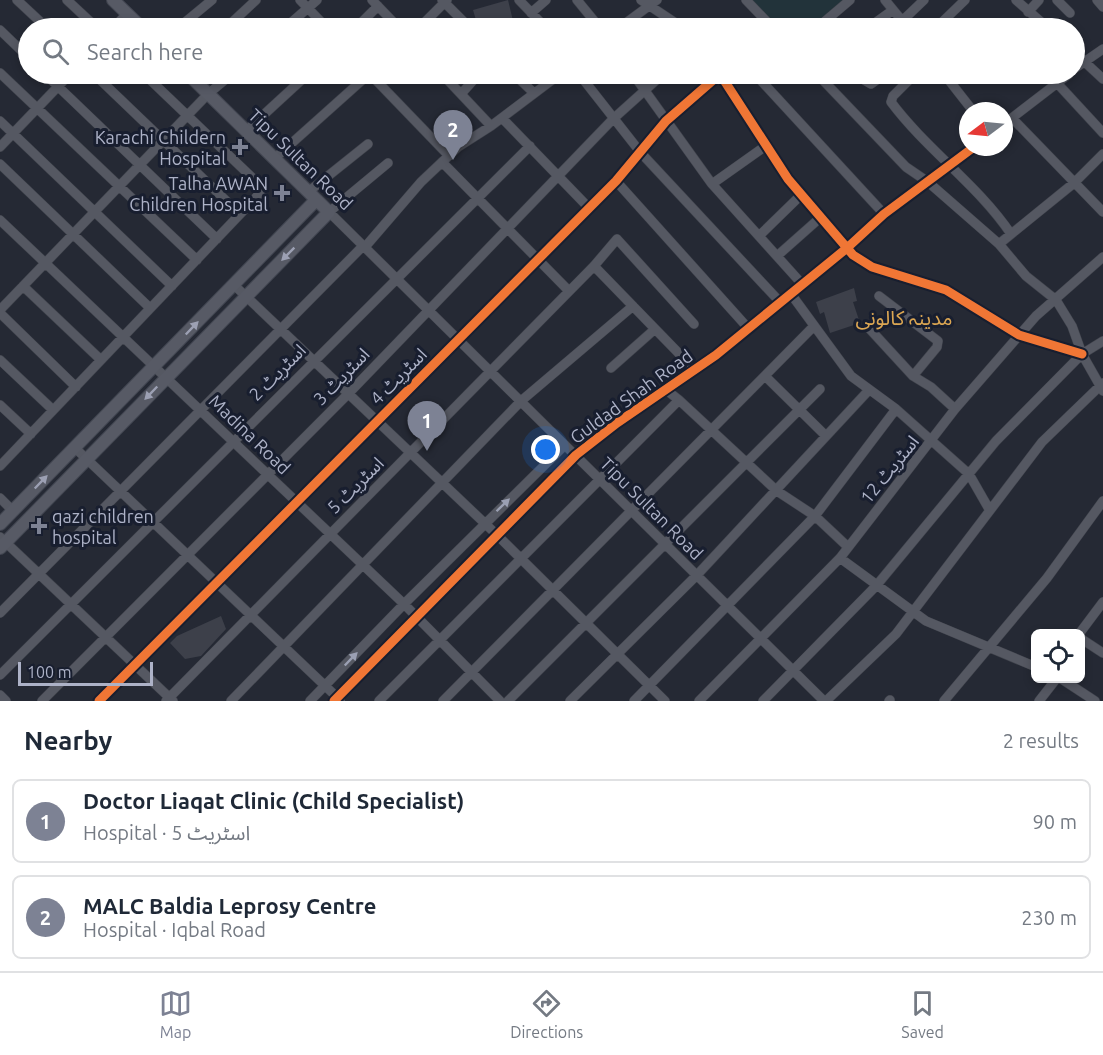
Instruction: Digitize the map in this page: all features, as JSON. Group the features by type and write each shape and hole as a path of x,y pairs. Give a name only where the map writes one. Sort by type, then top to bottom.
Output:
{"main road":[{"path":"115,1 131,18"},
{"name":"Tipu Sultan Road","path":"198,84 329,212"},
{"path":"0,524 234,285 312,196"},
{"path":"2,542 329,212"}],"street":[{"path":"17,0 36,18"},
{"path":"67,0 86,18"},
{"path":"190,18 212,0"},
{"path":"236,18 255,0"},
{"path":"300,0 317,18"},
{"path":"297,18 318,0"},
{"path":"519,0 534,18"},
{"path":"531,13 546,0"},
{"path":"577,0 592,18"},
{"path":"746,0 763,18"},
{"path":"829,18 850,0"},
{"path":"885,0 899,18"},
{"path":"910,18 924,0"},
{"path":"946,18 965,0"},
{"path":"1017,0 1036,18"},
{"path":"1028,12 1039,0"},
{"path":"1057,0 1070,12"},
{"path":"1097,0 1103,7"},
{"path":"428,18 444,1 460,18"},
{"path":"631,18 649,2 670,18"},
{"path":"364,18 375,3 389,18"},
{"path":"882,18 893,10"},
{"path":"123,18 127,14"},
{"path":"0,30 18,47"},
{"path":"1103,49 1085,62 1103,79"},
{"path":"0,73 197,260"},
{"path":"104,84 240,214"},
{"path":"0,466 264,189 155,84"},
{"path":"76,387 0,311 220,84"},
{"path":"246,131 297,84"},
{"path":"274,159 358,84"},
{"path":"378,84 478,198 569,291"},
{"path":"452,84 491,126"},
{"path":"461,94 470,84"},
{"path":"525,84 534,93"},
{"path":"0,613 364,246 421,182 445,159 545,84"},
{"path":"587,84 642,153 780,302"},
{"path":"640,84 712,184 802,284"},
{"name":"اسٹریٹ 3","path":"42,701 349,393 613,119 652,84"},
{"name":"اسٹریٹ 4","path":"99,701 616,182 666,121 709,84"},
{"path":"727,84 801,195 847,248 872,267 946,290 1019,335 1082,354"},
{"path":"764,84 884,214"},
{"path":"825,701 896,634 1042,442 1102,387 1082,354 1072,326 1056,300 1026,276 999,244 928,182 906,167 827,84"},
{"path":"905,84 890,99 891,102 949,167 996,213 1011,234"},
{"path":"952,84 966,102"},
{"path":"1013,116 1053,84"},
{"path":"1058,84 1103,133"},
{"path":"0,147 58,86 217,239"},
{"path":"502,118 589,208"},
{"path":"1013,118 1103,212"},
{"path":"0,121 172,286"},
{"path":"312,196 368,144"},
{"path":"712,184 767,145"},
{"name":"اسٹریٹ 2","path":"0,675 313,359 530,146"},
{"path":"999,244 1074,183 1103,154"},
{"name":"Guldad Shah Road","path":"337,700 496,534 576,455 748,328 847,248 884,214 963,156"},
{"path":"329,212 388,163"},
{"path":"0,164 150,308"},
{"path":"616,182 748,328"},
{"path":"759,236 801,195"},
{"name":"Tipu Sultan Road","path":"329,212 825,701"},
{"path":"777,256 820,217"},
{"name":"Madina Road","path":"0,220 297,501 500,701"},
{"name":"اسٹریٹ 5","path":"169,700 594,266 616,239 694,324"},
{"name":"اسٹریٹ 12","path":"699,701 840,558 933,441 955,409 1019,335 1103,257"},
{"path":"594,266 694,369"},
{"path":"234,285 496,534 665,701"},
{"path":"23,286 101,360"},
{"path":"791,294 850,376 896,409 969,474 989,509"},
{"path":"879,296 938,341 937,347 913,376"},
{"path":"231,701 521,401 633,306"},
{"path":"442,701 814,326"},
{"path":"867,326 913,376 931,387 955,409"},
{"path":"611,368 655,329"},
{"path":"763,701 876,586 996,441 1082,354 1103,341"},
{"path":"0,360 53,410"},
{"path":"765,376 826,436"},
{"path":"665,388 777,491 815,516 848,547"},
{"path":"508,701 820,389"},
{"path":"570,701 697,575 869,390"},
{"path":"379,701 678,399"},
{"path":"0,405 31,434"},
{"path":"634,701 729,607 815,516 896,409"},
{"name":"Guldad Shah Road","path":"310,701 404,604 565,445"},
{"path":"74,447 249,616 325,685 337,700"},
{"path":"0,450 8,458"},
{"path":"0,498 13,511"},
{"path":"944,701 1047,578 1103,501"},
{"path":"2,542 106,636 169,700"},
{"path":"840,558 926,621 1031,666"},
{"path":"1082,629 1103,602"},
{"path":"1085,641 1103,653"},
{"path":"1039,701 1054,683"},
{"path":"1066,683 1095,701"},
{"path":"0,695 6,701"}],"shaded area":[{"path":"746,0 850,0 829,18 763,18"}],"building":[{"path":"508,0 512,18 475,18 473,10"},
{"path":"854,288 857,301 853,302 860,323 830,333 824,312 820,314 816,302"},
{"path":"221,616 226,629 201,656 185,659 170,643 177,636"}],"cycle path":[{"path":"99,701 616,181 666,121 709,84"},
{"path":"726,84 788,179 853,255 872,267 946,290 1019,335 1082,354"},
{"path":"334,701 576,455 617,423 716,355 847,248 884,214 962,156"}],"place":[{"name":"Karachi Childern Hospital","path":"240,147"},
{"name":"MALC Baldia Leprosy Centre","path":"453,160"},
{"name":"Talha AWAN Children Hospital","path":"282,193"},
{"name":"Doctor Liaqat Clinic (Child Specialist)","path":"427,451"},
{"name":"qazi children hospital","path":"39,526"}],"district":[{"name":"مدینہ کالونی","path":"904,317"}]}
